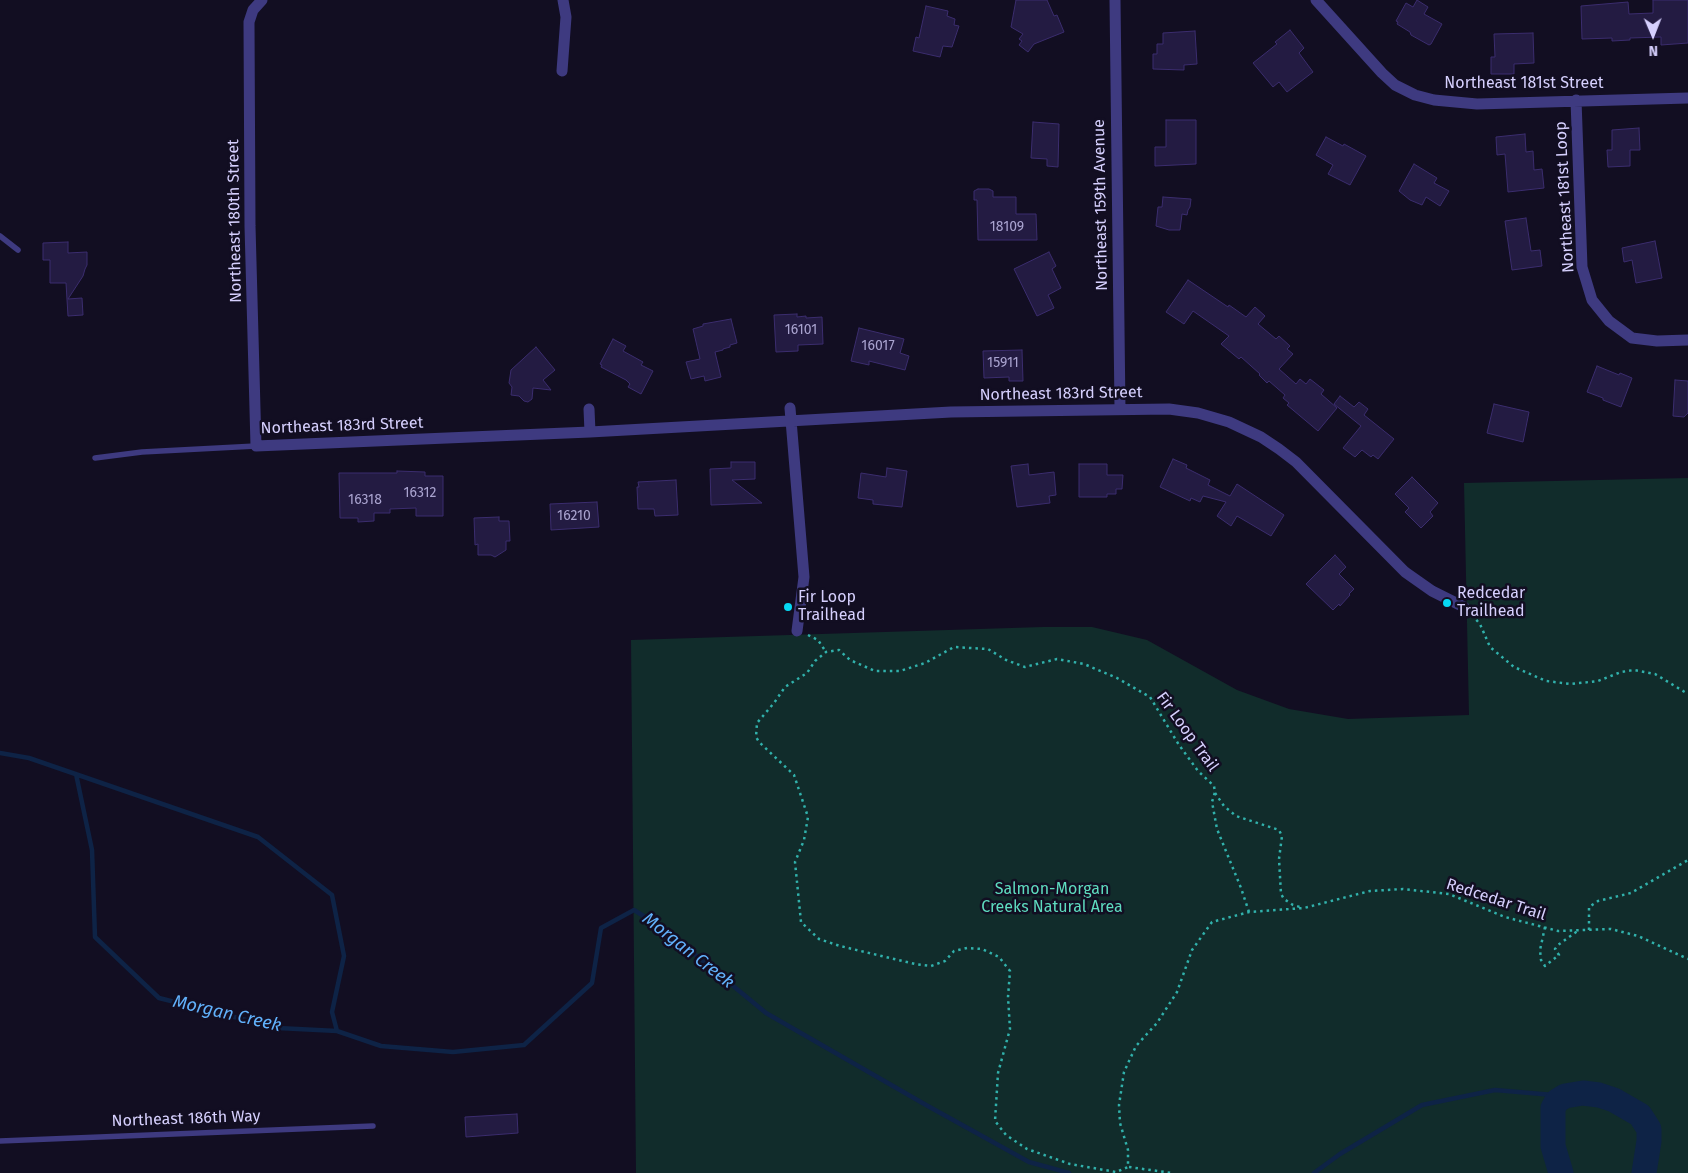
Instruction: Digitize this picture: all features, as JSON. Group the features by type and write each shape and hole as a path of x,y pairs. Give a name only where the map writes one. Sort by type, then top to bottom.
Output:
{"street":[{"name":"Northeast 180th Street","path":"256,446 250,226 249,22 253,10 262,0"},
{"path":"562,71 566,17 563,0"},
{"name":"Northeast 159th Avenue","path":"1115,0 1120,409"},
{"name":"Northeast 181st Street","path":"1316,0 1382,73 1395,85 1415,95 1434,100 1477,104 1688,98"},
{"name":"Northeast 181st Loop","path":"1576,100 1582,267 1592,300 1609,321 1632,338 1657,341 1688,340"},
{"path":"589,409 590,432"},
{"name":"Northeast 183rd Street","path":"256,446 590,432 791,414 1169,409 1198,413 1229,422 1261,437 1296,462 1405,572 1432,591 1464,608"},
{"path":"791,414 804,577 797,631"}],"lane":[{"path":"0,236 18,250"},
{"name":"Northeast 183rd Street","path":"95,458 142,452 256,446"},
{"name":"Northeast 186th Way","path":"0,1141 373,1126"}],"path":[{"path":"1464,608 1480,624 1490,647 1514,667 1546,681 1571,684 1598,681 1622,672 1634,670 1655,674 1688,694"},
{"name":"Fir Loop Trail","path":"797,631 818,640 826,652 839,650 850,660 875,671 900,671 925,663 954,647 988,649 1006,660 1025,667 1057,659 1084,664 1117,678 1150,697 1179,745 1198,771 1214,786 1215,792 1212,802 1217,829 1249,912"},
{"path":"826,652 815,661 808,672 785,687 757,723 756,737 759,742 794,775 808,817 804,840 795,862 801,922 819,939 915,964 931,966 945,961 954,951 967,948 982,949 999,957 1010,971 1008,997 1010,1028 998,1073 995,1121 1006,1135 1026,1149 1070,1164 1116,1172 1128,1167 1172,1173"},
{"path":"1215,792 1224,806 1236,816 1279,830 1282,836 1279,859 1281,894 1284,899 1293,905 1304,908"},
{"path":"1589,930 1589,907 1598,900 1630,893 1688,860"},
{"name":"Redcedar Trail","path":"1249,912 1304,908 1370,890 1403,889 1449,894 1505,917 1558,931 1611,929 1638,936 1688,958"},
{"path":"1128,1167 1128,1150 1120,1123 1119,1104 1124,1072 1136,1046 1157,1023 1177,992 1192,950 1212,922 1249,912"},
{"path":"1545,927 1540,950 1541,960 1545,966 1559,955 1555,951 1558,945 1579,930"}],"green space":[{"name":"Salmon-Morgan Creeks Natural Area","path":"1688,478 1688,1173 636,1173 631,640 1092,627 1147,640 1237,690 1289,709 1348,719 1469,715 1464,483"}],"building":[{"path":"1016,0 1047,0 1054,16 1057,15 1064,32 1034,44 1028,52 1019,45 1022,41 1019,39 1023,34 1011,27"},
{"path":"1417,0 1428,7 1424,14 1442,24 1429,45 1411,35 1410,32 1397,24 1398,22 1396,21 1406,3 1413,7"},
{"path":"1653,0 1688,0 1688,43 1661,45 1661,37 1630,38 1630,40 1612,41 1612,38 1582,39 1581,6 1628,2 1629,14 1653,13"},
{"path":"926,6 948,11 947,16 955,19 954,25 959,26 952,47 943,46 940,57 913,51 916,37 919,38"},
{"path":"1290,30 1304,48 1299,53 1313,72 1287,92 1279,82 1273,87 1253,63 1277,44 1275,42"},
{"path":"1195,31 1197,64 1184,65 1184,70 1153,69 1153,54 1157,54 1157,44 1163,44 1163,33"},
{"path":"1533,33 1534,63 1514,64 1514,74 1491,74 1491,57 1495,57 1494,34"},
{"path":"1166,120 1196,120 1196,164 1155,166 1155,147 1166,147"},
{"path":"1033,122 1059,124 1058,167 1047,166 1047,159 1031,158"},
{"path":"1639,128 1640,150 1630,150 1630,166 1608,167 1607,150 1612,150 1612,130"},
{"path":"1525,134 1526,152 1533,151 1534,170 1542,169 1544,188 1508,192 1505,154 1497,155 1496,137"},
{"path":"1326,137 1366,156 1350,185 1328,174 1333,165 1316,155"},
{"path":"1414,164 1437,178 1434,183 1449,191 1440,206 1426,197 1422,205 1410,200 1399,191"},
{"path":"978,189 993,191 993,197 1016,197 1016,214 1036,214 1037,240 978,240 977,200 974,200 974,191"},
{"path":"1163,197 1191,199 1187,215 1182,214 1180,230 1169,230 1156,226 1158,207 1162,207"},
{"path":"1526,218 1531,251 1540,250 1542,266 1512,270 1505,221"},
{"path":"1655,241 1662,278 1636,283 1632,260 1624,262 1622,248"},
{"path":"68,242 68,253 87,252 87,265 83,276 68,299 82,298 83,315 68,316 66,283 50,283 50,260 43,260 43,243"},
{"path":"1049,252 1056,266 1052,269 1061,288 1048,295 1054,308 1037,316 1014,269"},
{"path":"1188,280 1246,317 1255,307 1265,316 1258,324 1276,339 1279,336 1290,346 1287,349 1293,354 1279,369 1296,384 1300,379 1306,384 1310,379 1324,390 1321,394 1337,408 1318,431 1287,405 1289,403 1283,398 1285,395 1269,381 1267,383 1241,357 1239,359 1221,344 1229,336 1193,311 1184,324 1166,312"},
{"path":"797,314 797,317 822,317 823,344 798,345 798,351 776,352 774,315"},
{"path":"731,319 737,343 715,352 721,377 705,381 704,376 691,379 686,362 700,359 693,329 703,326 703,324"},
{"path":"859,328 904,339 900,353 909,356 905,370 869,361 869,365 851,361"},
{"path":"613,339 626,346 623,351 643,362 641,365 653,371 641,394 628,387 630,384 626,380 601,367 602,365 600,364"},
{"path":"536,347 555,370 543,380 551,390 533,388 532,399 528,402 519,396 511,395 512,387 509,383 511,370"},
{"path":"1022,350 1023,381 1009,381 1009,377 984,378 983,351"},
{"path":"1597,366 1632,378 1621,407 1587,392"},
{"path":"1675,380 1688,381 1688,413 1684,417 1673,416"},
{"path":"1340,396 1354,407 1359,402 1368,409 1364,415 1394,439 1378,459 1373,455 1371,457 1362,450 1355,457 1343,448 1361,426 1334,404"},
{"path":"1494,404 1529,412 1523,442 1487,433"},
{"path":"1173,459 1187,465 1186,468 1210,480 1208,485 1230,496 1237,484 1284,515 1271,536 1237,516 1231,526 1217,516 1226,502 1203,496 1200,502 1191,498 1190,501 1160,487"},
{"path":"731,462 755,462 755,479 732,480 762,503 711,505 710,469 731,468"},
{"path":"1028,464 1029,475 1054,472 1056,495 1049,496 1050,503 1017,507 1011,466"},
{"path":"1079,464 1107,464 1107,475 1123,475 1122,489 1116,489 1116,494 1107,494 1107,497 1079,497"},
{"path":"887,468 907,471 902,507 873,504 873,500 858,498 861,473 886,477"},
{"path":"397,471 425,472 425,476 443,476 443,516 416,516 416,508 390,509 390,513 374,513 374,521 358,522 358,518 340,518 339,473 397,473"},
{"path":"1412,477 1438,503 1430,512 1433,516 1421,528 1405,512 1409,508 1395,494"},
{"path":"676,480 678,515 655,516 654,509 638,509 638,482"},
{"path":"597,502 599,527 551,530 550,504"},
{"path":"499,517 499,521 509,521 510,541 506,541 506,550 495,557 491,555 478,555 478,544 475,545 474,518"},
{"path":"1335,555 1346,567 1339,574 1354,589 1340,606 1339,604 1333,610 1306,584"},
{"path":"517,1114 518,1133 466,1137 465,1117"}],"waterway":[{"name":"Morgan Creek","path":"0,753 29,758 258,837 332,895 344,956 332,1012 337,1031 381,1046 453,1052 524,1045 592,983 601,928 634,910 664,929 766,1013 1029,1162 1069,1173"},
{"name":"Morgan Creek","path":"76,774 92,850 95,937 159,998 278,1028 337,1031"},
{"name":"Morgan Creek","path":"1314,1173 1340,1154 1422,1105 1495,1090 1565,1096"},
{"path":"1561,1173 1553,1146 1553,1108 1557,1101 1565,1096 1583,1093 1599,1095 1614,1100 1640,1115 1649,1129 1644,1173"}],"place":[{"name":"Redcedar Trailhead","path":"1447,603"},
{"name":"Fir Loop Trailhead","path":"788,607"}]}
